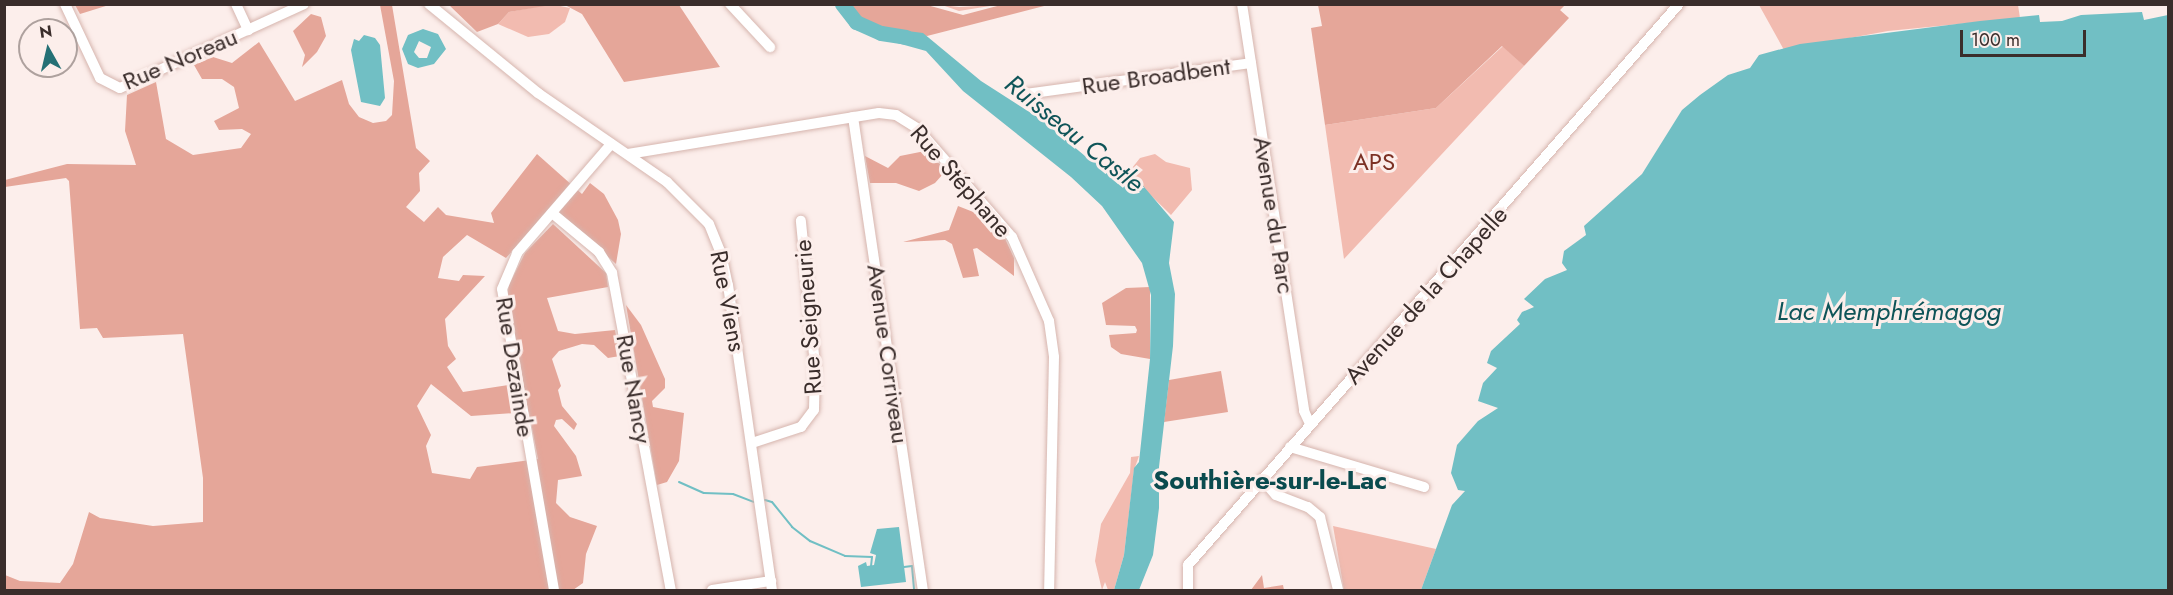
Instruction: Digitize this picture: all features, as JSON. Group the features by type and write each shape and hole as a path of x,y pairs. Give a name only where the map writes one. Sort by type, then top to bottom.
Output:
{"street":[{"name":"Rue Noreau","path":"65,4 100,78 114,87 126,87 304,4"},
{"path":"236,4 248,30"},
{"name":"Rue Viens","path":"429,4 514,74 687,198 716,238 728,285 772,586"},
{"path":"729,4 770,47"},
{"name":"Avenue du Parc","path":"1242,4 1304,411 1310,424"},
{"name":"Avenue de la Chapelle","path":"1188,591 1188,565 1679,4"},
{"name":"Rue Broadbent","path":"1025,94 1251,63"},
{"name":"Rue Stéphane","path":"628,154 888,113 911,123 1006,229 1045,309 1054,357 1049,591"},
{"name":"Avenue Corriveau","path":"853,117 923,591"},
{"name":"Rue Dezainde","path":"554,591 502,297 513,259 611,144"},
{"name":"Rue Nancy","path":"552,213 599,252 612,273 671,591"},
{"name":"Rue Seigneurie","path":"752,443 801,427 814,410 815,365 801,221"},
{"path":"1290,447 1424,487"},
{"path":"1262,479 1276,495 1308,507 1320,517 1326,531 1338,591"},
{"path":"712,591 772,586"}],"green space":[{"path":"551,4 570,8 565,22 549,34 528,37 498,24 509,12"},
{"path":"942,5 959,7 996,5 959,11"},
{"path":"1759,5 2018,5 2020,18 1888,31 1784,50"},
{"name":"APS","path":"1503,46 1524,66 1344,259 1325,125 1436,108"},
{"path":"1155,154 1166,162 1190,168 1192,190 1171,215 1128,173 1140,158"},
{"path":"1139,456 1134,470 1124,555 1114,590 1108,590 1105,582 1102,590 1095,561 1101,524 1130,473 1131,457"},
{"path":"1333,526 1436,549 1421,590 1344,590"}],"shaded area":[{"path":"75,5 109,5 80,14"},
{"path":"380,5 392,5 416,148 430,161 419,173 420,191 406,207 424,222 438,207 446,215 494,223 491,213 537,154 582,194 590,183 604,194 618,220 621,234 616,264 552,206 506,258 467,235 443,257 438,278 459,281 463,275 485,276 445,319 448,346 456,359 447,367 463,392 521,383 507,298 509,285 525,253 553,224 606,273 608,287 547,298 558,331 575,334 615,330 620,356 608,358 594,345 582,344 559,351 552,359 561,386 558,390 562,406 577,424 574,430 562,419 556,420 554,426 576,456 582,476 558,480 556,503 570,517 597,526 586,554 583,583 573,590 5,590 5,575 20,581 60,583 73,564 89,512 100,518 153,526 203,522 203,478 183,334 103,338 97,328 80,329 69,181 66,178 5,187 5,180 67,164 136,165 125,131 127,95 156,82 166,139 193,155 241,148 251,134 242,129 219,130 214,121 239,108 234,87 222,79 202,79 194,65 213,57 232,63 259,42 295,101 342,80 349,104 359,117 373,123 386,121 392,115 394,81","holes":["431,384 471,416 529,412 538,459 477,467 470,479 432,473 426,446 431,435 417,406"]},
{"path":"449,5 551,5 509,12 498,24 477,32"},
{"path":"565,5 679,5 720,67 624,82 582,14"},
{"path":"842,5 927,5 963,15 1001,5 1048,5 927,36 892,29 887,34 881,33 856,22"},
{"path":"1318,5 1565,5 1560,10 1569,18 1524,66 1502,46 1436,108 1325,125 1311,28 1322,26"},
{"path":"311,14 321,17 326,36 317,52 302,67 305,55 293,31"},
{"path":"925,151 942,166 943,174 935,183 919,191 896,183 870,183 865,156 888,168 900,156"},
{"path":"958,206 981,215 1002,232 1014,258 1014,276 977,248 973,249 979,276 963,278 952,244 945,240 903,242 949,230"},
{"path":"1150,287 1150,359 1121,354 1111,347 1109,335 1136,333 1137,330 1135,326 1106,325 1102,303 1126,288"},
{"path":"626,305 641,325 665,379 665,388 652,401 653,407 684,413 679,461 667,482 657,485"},
{"path":"1221,371 1228,412 1164,422 1169,380"},
{"path":"1262,575 1264,588 1283,585 1284,590 1251,590"}],"water":[{"name":"Lac Memphrémagog","path":"2142,12 2144,20 2168,15 2168,590 1421,590 1452,505 1465,491 1458,490 1451,473 1457,445 1478,421 1498,408 1478,401 1483,383 1497,368 1487,363 1491,351 1520,324 1517,320 1522,312 1534,307 1524,299 1545,279 1567,270 1562,263 1564,251 1586,235 1584,226 1642,174 1682,110 1700,95 1728,75 1750,68 1759,55 1800,44 2039,15 2040,22 2062,21 2081,15"},
{"path":"423,29 438,34 446,49 434,64 418,68 408,64 402,49 408,35","holes":["419,41 431,47 427,58 419,58 414,52"]},
{"path":"892,29 923,33 981,81 1042,120 1085,156 1110,168 1117,161 1117,171 1133,174 1174,222 1169,263 1175,294 1173,346 1159,467 1159,508 1153,555 1139,590 1114,590 1124,555 1134,468 1139,462 1150,359 1151,295 1142,263 1102,206 1071,177 963,91 926,51 890,41 887,34"},
{"path":"364,35 375,38 380,45 385,98 380,106 361,102 351,50 354,39 359,41"},
{"path":"899,527 906,582 861,587 858,566 866,562 867,566 874,565 876,555 870,553 877,529"}],"waterway":[{"name":"Ruisseau Castle","path":"842,4 856,22 881,33 906,37"},
{"path":"679,482 704,493 733,494 754,502"},
{"path":"765,500 772,502 792,527 810,541 845,556 872,557 871,567"},
{"path":"904,567 912,566 914,590"}],"district":[{"name":"Southière-sur-le-Lac","path":"1270,481"}]}
